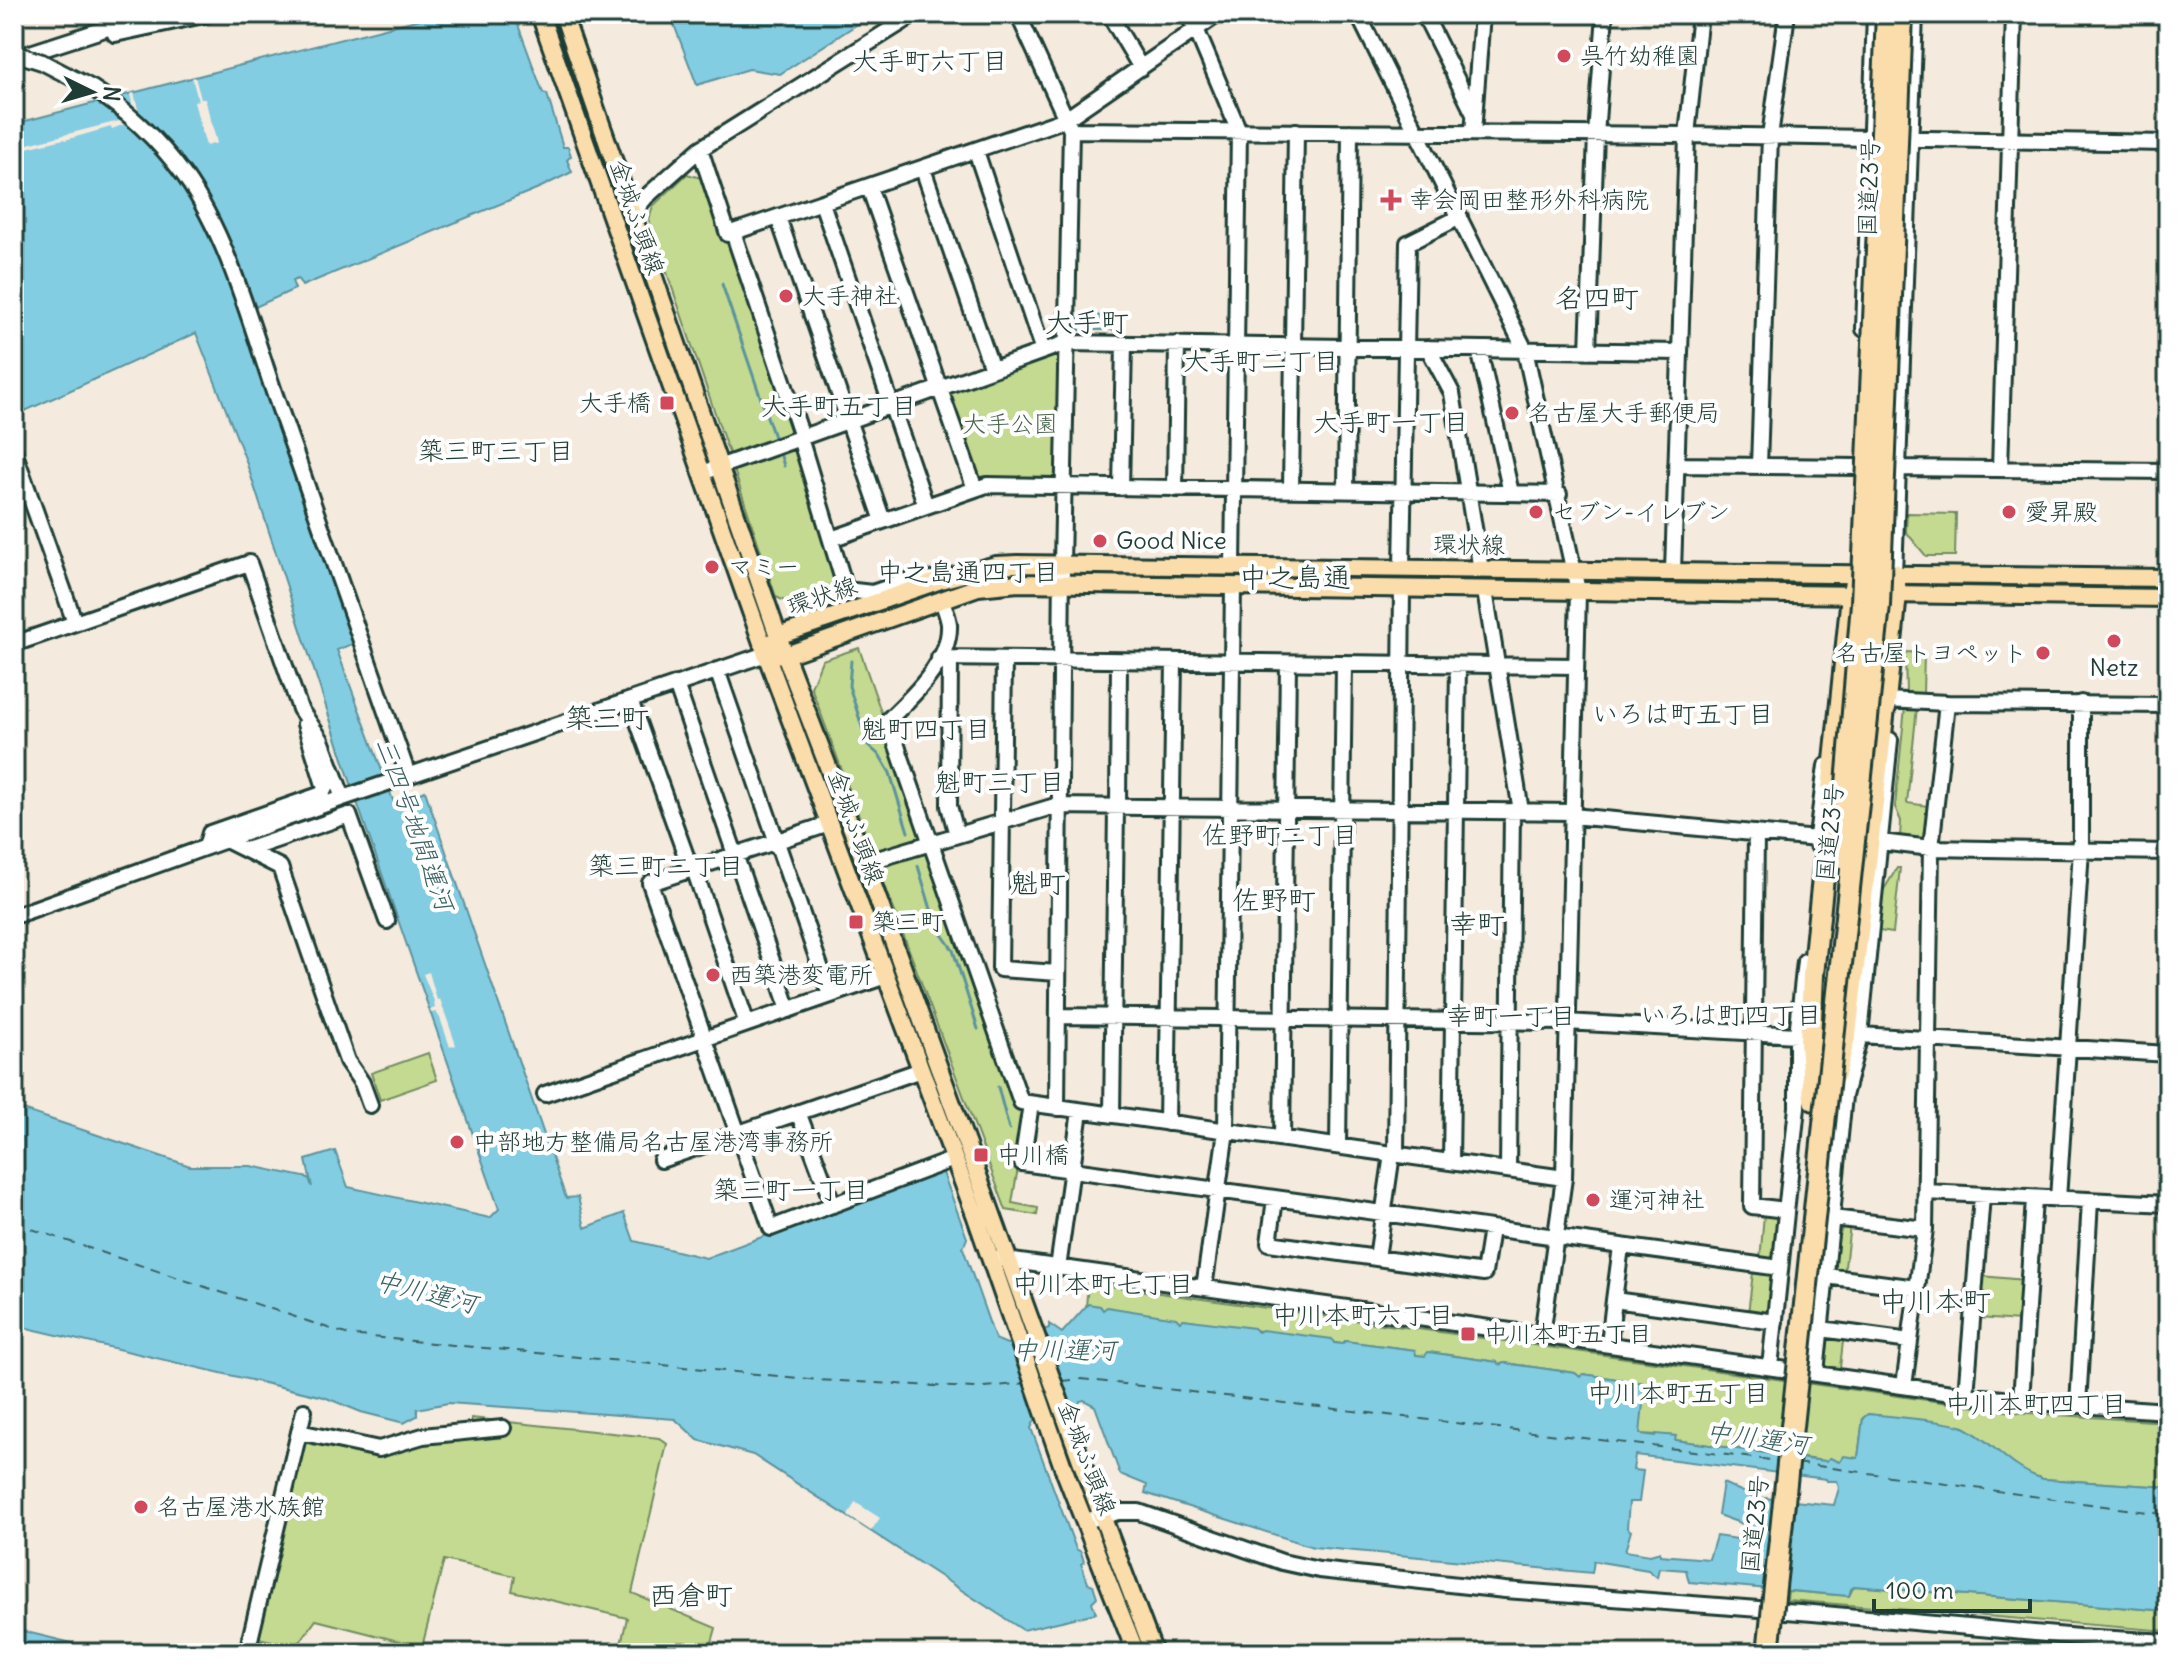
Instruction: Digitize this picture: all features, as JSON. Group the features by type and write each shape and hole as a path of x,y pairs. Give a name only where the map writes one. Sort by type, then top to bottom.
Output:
{"highway":[{"name":"国道23号","path":"1768,1653 1821,1101 1862,603 1887,14"},
{"name":"国道23号","path":"1755,1653 1879,605 1902,14"},
{"path":"1821,1101 1846,1034 1885,700 1895,584"},
{"path":"1821,1101 1810,1042 1813,975 1854,585"}],"main road":[{"name":"金城ふ頭線","path":"540,14 766,654 991,1260 1063,1467 1136,1653"},
{"name":"金城ふ頭線","path":"563,14 778,636 1154,1653"},
{"name":"環状線","path":"766,654 778,636 944,579 996,565 1673,571 1854,585"},
{"name":"環状線","path":"766,654 786,655 978,587 997,584 1578,591 2168,578"},
{"name":"環状線","path":"1895,584 2168,598"}],"street":[{"path":"68,42 151,14"},
{"path":"14,56 208,14"},
{"path":"632,214 646,197 700,149 915,14"},
{"path":"1018,14 1068,124 1057,1108"},
{"path":"1109,14 1141,68"},
{"path":"1187,14 1239,131 1233,566"},
{"path":"1068,124 1218,14"},
{"path":"1358,14 1525,350 1578,591 1564,1178 1542,1335"},
{"path":"1424,14 1474,116"},
{"path":"1473,133 1482,14"},
{"path":"1588,351 1596,135 1605,14"},
{"path":"1673,571 1687,135 1700,14"},
{"path":"1759,466 1770,136 1787,14"},
{"path":"1854,585 1875,14"},
{"path":"1895,584 1915,14"},
{"path":"2000,469 2014,14"},
{"path":"14,56 70,75 108,99 144,129 168,155 199,200 213,226 239,292 408,775"},
{"path":"700,149 728,234 976,151 1068,124 1239,131 2168,143"},
{"path":"1291,490 1296,131"},
{"path":"1346,491 1350,132"},
{"path":"976,151 1043,351"},
{"path":"923,169 992,369"},
{"path":"869,187 975,489"},
{"path":"822,203 926,506"},
{"path":"778,217 883,521"},
{"path":"1402,568 1408,243 1460,217"},
{"path":"733,232 846,590 872,593 910,580 944,579"},
{"path":"702,473 1066,343 1680,352"},
{"path":"1121,488 1124,344"},
{"path":"1175,489 1177,344"},
{"path":"1428,348 1452,393 1481,570"},
{"path":"1479,349 1511,493"},
{"path":"14,451 75,623"},
{"path":"1676,465 1859,467"},
{"path":"1898,468 2168,471"},
{"path":"831,539 987,485 1559,494"},
{"path":"14,644 249,563 325,788 322,794 210,833 206,847"},
{"path":"1204,1288 1226,1131 1233,586"},
{"path":"1377,1258 1394,1154 1402,589"},
{"path":"1485,591 1517,811 1508,1170"},
{"path":"942,600 949,625 945,658 949,806 957,835"},
{"path":"14,916 408,775 766,654"},
{"path":"945,658 1576,666"},
{"path":"945,658 888,720 1021,1102 1564,1178"},
{"path":"1000,969 1004,659"},
{"path":"1112,1115 1119,661"},
{"path":"1167,1123 1174,662"},
{"path":"1282,1139 1288,663"},
{"path":"1338,1146 1344,663"},
{"path":"1451,1162 1458,665"},
{"path":"717,670 830,995"},
{"path":"676,684 789,1010"},
{"path":"630,700 747,1024"},
{"path":"1816,1373 1844,1096 1860,1035 1880,842 1892,718 1885,700 2168,705"},
{"path":"1770,1367 1797,1107 1797,1035 1822,786 1841,701"},
{"path":"1904,1386 1925,1229 1931,848 1947,703"},
{"path":"2058,1199 2081,850 2081,703"},
{"path":"300,709 321,740 343,798"},
{"path":"864,863 1060,806 1517,811 1817,839"},
{"path":"246,850 349,815 387,921"},
{"path":"829,824 650,883 771,1228 954,1159"},
{"path":"1756,833 1752,1206 1786,1210"},
{"path":"226,840 280,867 347,1061 362,1083 370,1105"},
{"path":"1880,842 1931,848 2168,852"},
{"path":"978,978 1000,969 1058,973"},
{"path":"545,1094 886,976"},
{"path":"1058,1016 1566,1022 1797,1035"},
{"path":"1860,1035 2168,1054"},
{"path":"661,1160 921,1070"},
{"path":"1031,1104 1022,1163 1780,1268"},
{"path":"1058,1268 1080,1111"},
{"path":"798,1112 833,1205"},
{"path":"1926,1192 2168,1204"},
{"path":"1966,1395 1982,1196"},
{"path":"1275,1199 1269,1243 1484,1273 1491,1229"},
{"path":"2021,1401 2034,1199"},
{"path":"2078,1405 2090,1201"},
{"path":"1832,1218 1925,1229"},
{"path":"1609,1344 1621,1247"},
{"path":"991,1260 1009,1259 1966,1395 2168,1411"},
{"path":"1826,1276 1917,1288"},
{"path":"1614,1300 1775,1322"},
{"path":"1821,1329 1910,1341"},
{"path":"269,1653 248,1648 304,1411"},
{"path":"299,1432 379,1449 423,1436 503,1428"},
{"path":"1085,1521 1118,1512 1139,1512 1282,1562 1319,1570 1505,1590 2168,1642"}],"green space":[{"path":"687,174 701,178 723,241 734,245 853,596 806,611 776,597 735,473 736,468 649,220 653,206"},
{"name":"大手公園","path":"1057,353 1060,355 1058,480 1055,483 977,480 947,396 948,391"},
{"path":"1907,513 1956,514 1955,556 1926,556 1906,532"},
{"path":"859,648 924,836 1028,1108 1012,1203 1038,1208 1037,1215 1006,1210 811,687 822,660"},
{"path":"1905,652 1924,653 1923,694 1906,694"},
{"path":"1905,707 1917,707 1907,803 1928,806 1924,836 1920,840 1900,837 1901,821 1895,807"},
{"path":"1897,868 1900,868 1893,933 1879,931 1883,891"},
{"path":"428,1053 437,1080 380,1100 371,1073"},
{"path":"1764,1214 1779,1216 1775,1261 1760,1261"},
{"path":"1850,1225 1844,1275 1828,1273 1830,1257 1843,1226"},
{"path":"1753,1273 1773,1275 1768,1315 1748,1313"},
{"path":"1981,1276 2024,1280 2020,1321 1978,1318"},
{"path":"1088,1283 2013,1412 2168,1422 2168,1487 2043,1479 2019,1470 1964,1427 1868,1414 1863,1418 1858,1458 1839,1463 1675,1440 1675,1436 1639,1434 1644,1383 1583,1374 1580,1377 1575,1373 1505,1363 1498,1365 1496,1362 1429,1352 1425,1356 1416,1355 1414,1350 1345,1341 1342,1344 1184,1319 1180,1322 1103,1310 1100,1306 1086,1307"},
{"path":"1821,1329 1844,1333 1839,1376 1816,1373"},
{"path":"471,1418 659,1438 667,1444 632,1593 716,1628 709,1653 619,1653 627,1618 512,1591 515,1576 444,1560 422,1647 316,1620 296,1647 255,1637 301,1438 377,1454 470,1429"},
{"path":"1854,1586 2168,1611 2168,1631 1787,1600 1788,1591 1849,1596"}],"water":[{"path":"439,14 514,14 543,93 547,94 563,147 568,147 571,156 567,160 572,172 302,286 298,279 292,281 295,289 255,307 367,638 337,650 394,803 425,791 566,1198 578,1197 585,1228 624,1213 634,1241 706,1258 938,1171 943,1173 967,1238 963,1248 995,1339 1007,1344 1049,1328 1049,1324 1062,1333 1088,1304 1100,1306 1103,1310 1107,1307 1176,1318 1180,1322 1183,1319 1254,1328 1258,1332 1332,1339 1334,1343 1342,1344 1345,1341 1415,1350 1416,1355 1425,1356 1428,1352 1497,1362 1499,1365 1504,1363 1575,1373 1580,1377 1583,1374 1645,1383 1640,1434 1676,1436 1675,1440 1826,1461 1830,1458 1840,1462 1844,1456 1858,1458 1863,1418 1868,1414 1959,1425 1976,1434 2021,1469 2043,1479 2168,1487 2168,1611 1855,1586 1849,1596 1689,1582 1686,1570 1659,1568 1657,1577 1648,1570 1594,1561 1592,1573 1313,1547 1145,1493 1147,1485 1120,1474 1095,1406 1084,1400 1078,1406 1073,1405 1035,1420 1031,1428 1076,1549 1081,1552 1084,1562 1081,1564 1088,1583 1093,1585 1097,1597 1092,1602 1096,1613 1023,1630 753,1455 698,1440 675,1419 448,1403 417,1409 417,1416 404,1423 361,1412 324,1397 14,1325 14,1107 190,1166 251,1166 309,1178 312,1187 306,1160 335,1151 348,1187 490,1218 499,1209 359,808 246,461 196,333 14,416 14,124 98,102 100,106 122,99 121,96","holes":["1635,1455 1837,1481 1839,1488 1834,1505 1754,1497 1723,1483 1718,1515 1754,1528 1752,1541 1716,1536 1709,1559 1625,1551 1631,1531 1627,1528 1629,1502 1639,1502 1643,1471 1633,1470"]},
{"path":"670,14 873,14 780,74 749,69 697,85"},
{"path":"1079,315 1118,316 1118,330 1079,330"},
{"path":"14,1629 113,1653 14,1653"}],"pier":[{"path":"195,77 201,99 205,99 217,143 206,146 194,102 198,100 192,78"},
{"path":"134,93 138,119 112,129 14,151 14,124 20,146 135,117 130,94"},
{"path":"429,972 456,1045 450,1047 440,1018 430,1010 435,1008 434,1001 423,974"},
{"path":"855,1502 880,1518 871,1531 848,1516"}],"waterway":[{"path":"722,284 776,443"},
{"path":"779,450 784,466"},
{"path":"851,661 849,686 868,745 880,756 890,773 908,832"},
{"path":"918,866 936,926 953,950 978,1029"},
{"path":"998,1087 1009,1129"}],"ferry route":[{"path":"14,1223 349,1335 819,1380 973,1388 1028,1383"},
{"path":"1062,1381 1081,1379 1779,1461"},
{"path":"1797,1463 2168,1515"}],"place":[{"name":"呉竹幼稚園","path":"1564,56"},
{"name":"幸会岡田整形外科病院","path":"1391,200"},
{"name":"大手神社","path":"786,296"},
{"name":"大手橋","path":"667,403"},
{"name":"名古屋大手郵便局","path":"1512,413"},
{"name":"セブン-イレブン","path":"1536,512"},
{"name":"愛昇殿","path":"2009,512"},
{"name":"Good Nice","path":"1100,541"},
{"name":"マミー","path":"712,567"},
{"name":"Netz","path":"2114,641"},
{"name":"名古屋トヨペット","path":"2043,653"},
{"name":"築三町","path":"856,922"},
{"name":"西築港変電所","path":"713,975"},
{"name":"中部地方整備局名古屋港湾事務所","path":"457,1142"},
{"name":"中川橋","path":"981,1155"},
{"name":"運河神社","path":"1593,1200"},
{"name":"中川本町五丁目","path":"1468,1334"},
{"name":"名古屋港水族館","path":"141,1507"}],"district":[{"name":"大手町六丁目","path":"930,61"},
{"name":"名四町","path":"1597,298"},
{"name":"大手町","path":"1087,322"},
{"name":"大手町二丁目","path":"1261,361"},
{"name":"大手町五丁目","path":"839,406"},
{"name":"大手町一丁目","path":"1391,422"},
{"name":"築三町三丁目","path":"496,451"},
{"name":"中之島通四丁目","path":"968,572"},
{"name":"中之島通","path":"1295,577"},
{"name":"いろは町五丁目","path":"1683,714"},
{"name":"築三町","path":"607,718"},
{"name":"魁町四丁目","path":"926,729"},
{"name":"魁町三丁目","path":"1000,782"},
{"name":"佐野町二丁目","path":"1280,835"},
{"name":"築三町二丁目","path":"666,866"},
{"name":"魁町","path":"1038,883"},
{"name":"佐野町","path":"1274,900"},
{"name":"幸町","path":"1477,924"},
{"name":"いろは町四丁目","path":"1731,1015"},
{"name":"幸町一丁目","path":"1511,1016"},
{"name":"築三町一丁目","path":"791,1190"},
{"name":"中川本町七丁目","path":"1103,1284"},
{"name":"中川本町","path":"1935,1301"},
{"name":"中川本町六丁目","path":"1363,1315"},
{"name":"中川本町五丁目","path":"1678,1393"},
{"name":"中川本町四丁目","path":"2036,1404"},
{"name":"西倉町","path":"691,1595"}],"water label":[{"name":"三四号地間運河","path":"415,824"},
{"name":"中川運河","path":"426,1292"},
{"name":"中川運河","path":"1064,1350"},
{"name":"中川運河","path":"1757,1438"}]}
